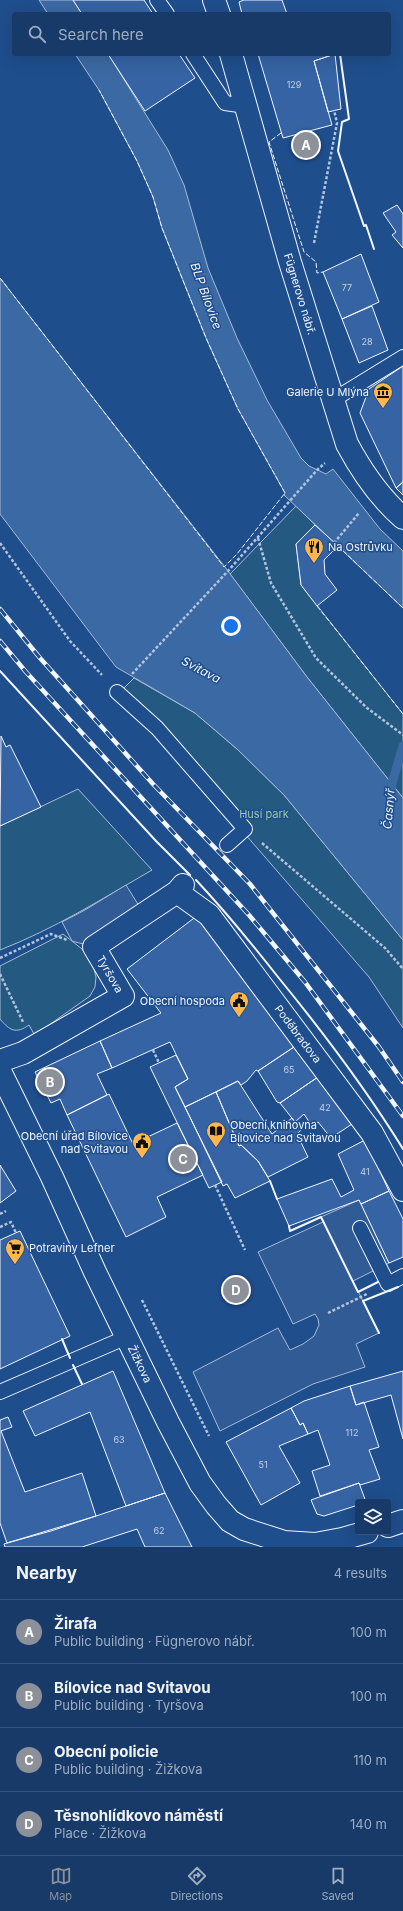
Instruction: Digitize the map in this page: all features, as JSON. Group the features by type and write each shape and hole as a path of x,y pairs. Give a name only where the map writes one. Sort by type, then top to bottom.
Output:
{"street":[{"path":"214,0 219,12"},
{"name":"Fügnerovo nábř.","path":"232,56 290,262 347,444 363,472 381,496 403,518"},
{"name":"Tyršova","path":"0,1061 23,1053 123,996 94,947 184,885"},
{"name":"Poděbradova","path":"184,885 209,915 372,1133 403,1190"},
{"name":"Žižkova","path":"0,1071 168,1422 200,1483 216,1505 230,1520 250,1531 284,1542 316,1546 356,1535"},
{"path":"391,1525 403,1521"}],"lane":[{"path":"158,0 166,12"},
{"path":"194,56 225,103 246,106"},
{"path":"333,400 403,357"},
{"path":"117,692 157,728 245,829 227,845"},
{"path":"360,1228 388,1284 403,1276"},
{"path":"0,1392 127,1337"}],"path":[{"path":"313,250 337,123 334,110"},
{"path":"131,674 249,548 317,470"},
{"path":"334,543 356,516"},
{"path":"258,537 271,582 316,658 367,708 403,734"},
{"path":"0,543 70,641 117,692"},
{"path":"245,829 385,948 403,969"},
{"path":"0,958 51,934 94,947"},
{"path":"0,974 25,1027"},
{"path":"154,1050 159,1063"},
{"path":"215,1185 245,1250"},
{"path":"0,1214 6,1211"},
{"path":"0,1228 10,1222 16,1233"},
{"path":"328,1313 388,1284"},
{"path":"142,1300 210,1437"}],"green space":[{"path":"296,506 315,525 296,544 301,585 403,714 403,798 307,677 230,574"},
{"name":"Husí park","path":"134,678 195,713 237,749 284,795 403,940 403,1028 369,977 121,691"},
{"path":"78,789 152,870 96,903 40,933 0,950 0,826"},
{"path":"63,934 82,949 93,965 96,977 95,987 90,996 39,1032 34,1034 29,1025 20,1030 10,1029 0,1019 0,966"}],"shaded area":[{"path":"126,885 144,914 94,947 72,941 62,922"},
{"path":"359,1200 389,1263 353,1281 379,1333 356,1344 365,1367 313,1384 220,1431 193,1372 278,1328 290,1350 303,1344 314,1336 319,1325 315,1314 293,1324 258,1252 323,1222 321,1217"}],"water":[{"path":"39,0 73,0 81,12 47,12"},
{"name":"BLP Bílovice","path":"76,56 109,56 168,150 184,185 208,268 237,338 267,400 301,458 309,466 326,474 333,469 380,529 403,551 403,608 284,495 285,493 238,409 206,338 162,228 153,197 137,161 99,90"},
{"name":"Svitava","path":"0,278 228,571 307,677 403,798 403,940 284,795 237,749 195,713 116,667 0,514"}],"building":[{"path":"73,0 144,0 152,12 81,12"},
{"path":"244,0 282,0 286,12 242,12 239,2"},
{"path":"109,56 180,56 195,78 145,111"},
{"path":"259,56 329,56 314,61 332,125 283,138"},
{"path":"329,56 335,56 341,109 328,112 314,61"},
{"path":"397,205 403,214 403,248 392,235 396,232 383,213"},
{"path":"361,254 379,302 342,319 323,272"},
{"path":"372,306 388,350 359,363 342,319"},
{"path":"403,366 403,482 396,488 360,413 369,389"},
{"path":"403,482 403,495 396,488"},
{"path":"315,525 338,546 324,560 325,574 337,590 317,606 301,585 296,544"},
{"path":"1,736 6,747 10,745 41,807 0,826"},
{"path":"202,912 297,1045 258,1071 256,1070 247,1081 241,1085 238,1081 185,1107 175,1087 188,1079 170,1042 112,1068 100,1041 161,1013 127,969"},
{"path":"100,1041 112,1068 97,1074 107,1095 67,1115 60,1099 51,1103 35,1072"},
{"path":"297,1045 318,1077 280,1103 277,1102 258,1071"},
{"path":"176,1055 188,1079 175,1087 222,1182 209,1188 150,1067"},
{"path":"318,1077 352,1124 331,1138 318,1122 312,1126 304,1114 295,1122 280,1103"},
{"path":"238,1081 272,1134 292,1118 301,1130 297,1134 308,1157 268,1177 258,1161 241,1145 239,1146 216,1092"},
{"path":"216,1092 239,1146 241,1145 258,1161 270,1181 235,1198 227,1184 223,1186 185,1107"},
{"name":"Obecní úřad Bílovice nad Svitavou","path":"109,1094 133,1144 177,1123 203,1175 157,1197 166,1217 126,1237 67,1115"},
{"path":"365,1140 389,1191 361,1204 359,1200 289,1226 277,1199 332,1179 341,1197 354,1190 338,1154"},
{"path":"0,1165 16,1191 0,1203"},
{"path":"389,1191 403,1219 403,1257 389,1263 361,1204"},
{"path":"20,1231 70,1336 0,1369 0,1240"},
{"path":"113,1371 165,1493 126,1506 90,1412 35,1436 23,1411"},
{"path":"403,1371 403,1439 391,1395 356,1405 350,1386"},
{"path":"350,1386 356,1405 364,1402 379,1447 369,1450 380,1479 360,1485 359,1483 320,1496 312,1471 330,1465 318,1430 308,1434 303,1423 300,1425 291,1408 304,1401"},
{"path":"291,1408 300,1425 303,1423 308,1434 279,1446 300,1483 261,1505 226,1442"},
{"path":"8,1417 12,1427 1,1431 25,1492 82,1473 96,1516 7,1543 0,1523 0,1420"},
{"path":"359,1483 365,1499 355,1499 355,1506 324,1516 317,1514 311,1500"},
{"path":"165,1493 192,1547 145,1547 137,1529 82,1547 5,1547 4,1544 51,1531"}],"waterway":[{"name":"Časnýř","path":"390,797 392,783 403,746"}],"railway":[{"path":"0,609 40,658 153,784 250,884 379,1047 403,1082"},
{"path":"0,641 26,672 249,915 305,982 403,1116"}],"fence":[{"path":"0,278 224,567 237,554 285,493 238,409 206,338 162,228 153,197 137,161 99,90"},
{"path":"281,133 269,142 304,252 316,262 317,273 323,272"},
{"path":"338,546 403,608"},
{"path":"317,606 403,714"}],"wall":[{"path":"340,56 349,119 342,122 338,151 364,226 366,225 374,249"},
{"path":"0,671 156,841 190,875"},
{"path":"196,880 258,952 344,1061 403,1149"},
{"path":"270,1181 277,1199"},
{"path":"289,1226 290,1231 321,1217 358,1292 378,1282"},
{"path":"379,1333 363,1301 398,1287"},
{"path":"62,1339 70,1358"},
{"path":"73,1365 82,1384"}],"place":[{"name":"Žirafa","path":"306,145"},
{"name":"Galerie U Mlýna","path":"383,409"},
{"name":"Na Ostrůvku","path":"314,564"},
{"name":"Obecní hospoda","path":"239,1018"},
{"name":"Bílovice nad Svitavou","path":"50,1082"},
{"name":"Obecní knihovna Bílovice nad Svitavou","path":"216,1148"},
{"name":"Obecní úřad Bílovice nad Svitavou","path":"142,1159"},
{"name":"Obecní policie","path":"183,1159"},
{"name":"Potraviny Lefner","path":"15,1265"},
{"name":"Těsnohlídkovo náměstí","path":"236,1290"}]}
